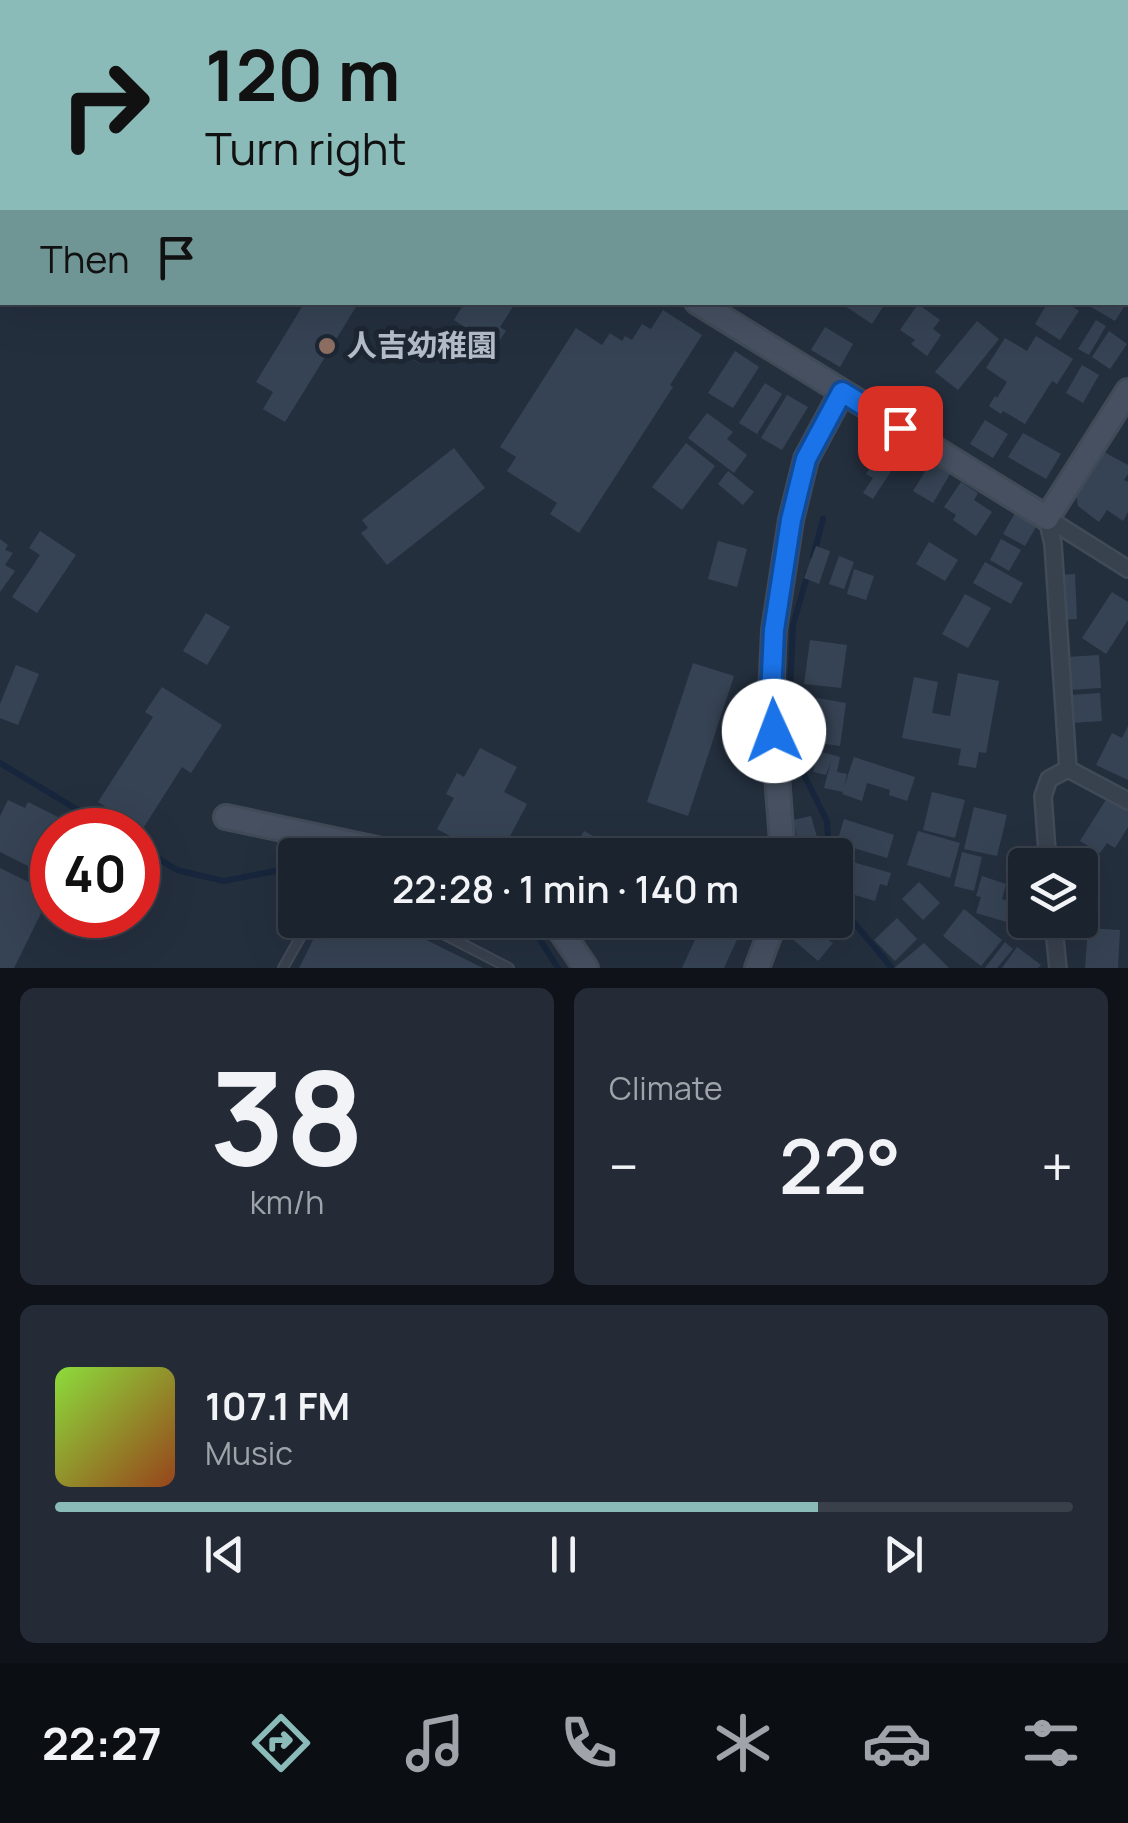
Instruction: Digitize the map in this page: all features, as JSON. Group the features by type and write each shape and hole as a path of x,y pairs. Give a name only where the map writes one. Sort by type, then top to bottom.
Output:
{"street":[{"path":"702,305 1128,569"},
{"path":"783,838 771,697 774,630 791,520 806,459 842,392"},
{"path":"1068,769 1053,544 1047,518 1128,392"},
{"path":"1068,769 1128,800"},
{"path":"1047,848 1043,796 1049,779 1068,769"},
{"path":"226,817 304,838"},
{"path":"566,938 586,968"},
{"path":"758,968 769,938"},
{"path":"1055,938 1058,968"}],"lane":[{"path":"284,968 300,938"},
{"path":"450,938 508,968"}],"building":[{"path":"303,305 357,305 285,422 263,409 273,392 256,382"},
{"path":"463,305 514,305 500,327 506,331 495,347 454,320"},
{"path":"846,305 884,305 872,324"},
{"path":"919,305 940,320 933,329 941,335 927,356 911,344 915,340 900,330"},
{"path":"1046,305 1070,305 1079,311 1060,340 1035,324"},
{"path":"1092,305 1125,305 1115,321"},
{"path":"663,310 702,335 579,533 550,514 557,503 507,471 516,457 500,447 576,328 602,345 610,333 622,341 625,336 632,340 642,324 651,329"},
{"path":"1096,320 1106,326 1089,355 1078,349"},
{"path":"977,321 999,339 958,390 935,372"},
{"path":"388,326 428,353 420,364 381,337"},
{"path":"825,327 853,344 840,367 811,350"},
{"path":"1109,331 1127,344 1110,369 1092,357"},
{"path":"1036,336 1073,359 1057,384 1052,381 1025,424 989,406 1007,382 986,368 1005,338 1027,351"},
{"path":"735,351 759,367 733,408 708,393"},
{"path":"1082,365 1099,375 1083,403 1066,393"},
{"path":"765,383 782,394 757,434 739,423"},
{"path":"787,395 808,407 782,450 761,438"},
{"path":"707,413 733,432 727,439 747,455 734,473 688,438"},
{"path":"985,420 1008,434 993,458 970,444"},
{"path":"1023,433 1061,454 1046,479 1008,457"},
{"path":"887,440 904,451 873,499 863,493 873,478 866,474"},
{"path":"686,443 715,466 682,510 652,487"},
{"path":"454,448 485,488 387,565 361,533 368,528 362,520"},
{"path":"1104,452 1128,465 1124,480 1128,482 1128,512 1123,521 1107,510 1099,522 1078,506 1076,493"},
{"path":"931,462 950,474 933,503 913,491"},
{"path":"728,471 754,492 743,505 718,484"},
{"path":"961,482 978,493 974,500 992,512 976,536 953,520 956,515 944,507"},
{"path":"1015,513 1037,525 1025,546 1003,534"},
{"path":"40,531 76,555 37,613 12,597 40,555 29,548"},
{"path":"0,539 8,545 5,550 13,553 5,565 15,571 0,592"},
{"path":"1001,539 1021,550 1009,571 990,560"},
{"path":"718,541 747,549 737,587 708,579"},
{"path":"929,542 958,560 945,581 916,564"},
{"path":"816,546 830,551 819,584 804,578"},
{"path":"839,556 854,562 844,589 829,584"},
{"path":"985,562 1023,583 1011,604 973,583"},
{"path":"854,569 874,576 866,600 847,594"},
{"path":"1075,574 1077,619 1061,620 1058,575"},
{"path":"1112,592 1128,602 1128,620 1106,654 1082,638"},
{"path":"965,594 991,608 968,648 942,634"},
{"path":"206,613 230,627 207,665 183,651"},
{"path":"810,640 847,645 841,688 804,684"},
{"path":"1099,655 1101,688 1069,690 1067,657"},
{"path":"693,663 734,676 688,816 647,802"},
{"path":"16,665 39,674 18,725 0,718 0,704"},
{"path":"958,673 999,681 986,753 979,752 976,768 958,765 961,749 902,738 914,677 938,682 932,713 950,716"},
{"path":"162,687 222,725 191,773 182,767 156,808 107,808 98,802 153,717 145,712"},
{"path":"1100,693 1102,721 1071,723 1070,695"},
{"path":"812,697 846,703 840,746 805,741"},
{"path":"1128,726 1128,780 1096,765 1112,733 1122,738"},
{"path":"480,748 517,767 504,792 527,804 509,838 454,838 437,829 454,798 446,794 457,773 464,777"},
{"path":"818,751 840,757 837,772 847,774 844,787 854,757 915,777 907,801 889,795 890,790 867,783 862,801 824,788 831,761 826,775 813,772"},
{"path":"932,792 965,800 955,838 923,830"},
{"path":"1107,798 1128,811 1128,827 1115,848 1107,843 1100,853 1098,848 1080,841"},
{"path":"8,800 25,808 28,802 40,808 30,808 30,867 0,852 0,816"},
{"path":"974,807 1007,815 997,856 964,849"},
{"path":"811,816 817,837 797,838 793,820"},
{"path":"844,819 894,835 887,858 853,848 853,838 838,838"},
{"path":"918,831 960,843 950,878 907,865"},
{"path":"962,852 982,857 974,891 954,886"},
{"path":"853,862 891,873 887,886 880,884 875,901 853,894"},
{"path":"0,868 30,883 30,936 14,968 0,968"},
{"path":"982,876 1006,884 1002,899 1008,901 1008,922 976,913 981,897 976,896"},
{"path":"919,882 940,903 923,920 902,899"},
{"path":"964,909 1002,940 981,966 943,936"},
{"path":"897,918 917,939 895,961 874,940"},
{"path":"1098,929 1120,930 1118,968 1085,968 1087,938 1098,938"},
{"path":"314,938 422,938 483,968 299,968"},
{"path":"696,938 738,938 724,968 682,968"},
{"path":"791,938 830,938 833,943 818,961"},
{"path":"1005,942 1013,949 997,968 985,968"},
{"path":"924,943 949,968 894,968"},
{"path":"1017,947 1041,965 1002,968"}],"waterway":[{"path":"813,557 823,519"},
{"path":"808,573 793,625 789,713 805,777 827,821 828,838"},
{"path":"0,763 75,808"},
{"path":"160,860 177,870 224,881 278,870"},
{"path":"853,921 892,968"},
{"path":"539,938 558,968"}],"place":[{"name":"人吉幼稚園","path":"327,346"}],"route":[{"path":"774,731 774,630 791,520 806,459 842,392 900,428"}]}
